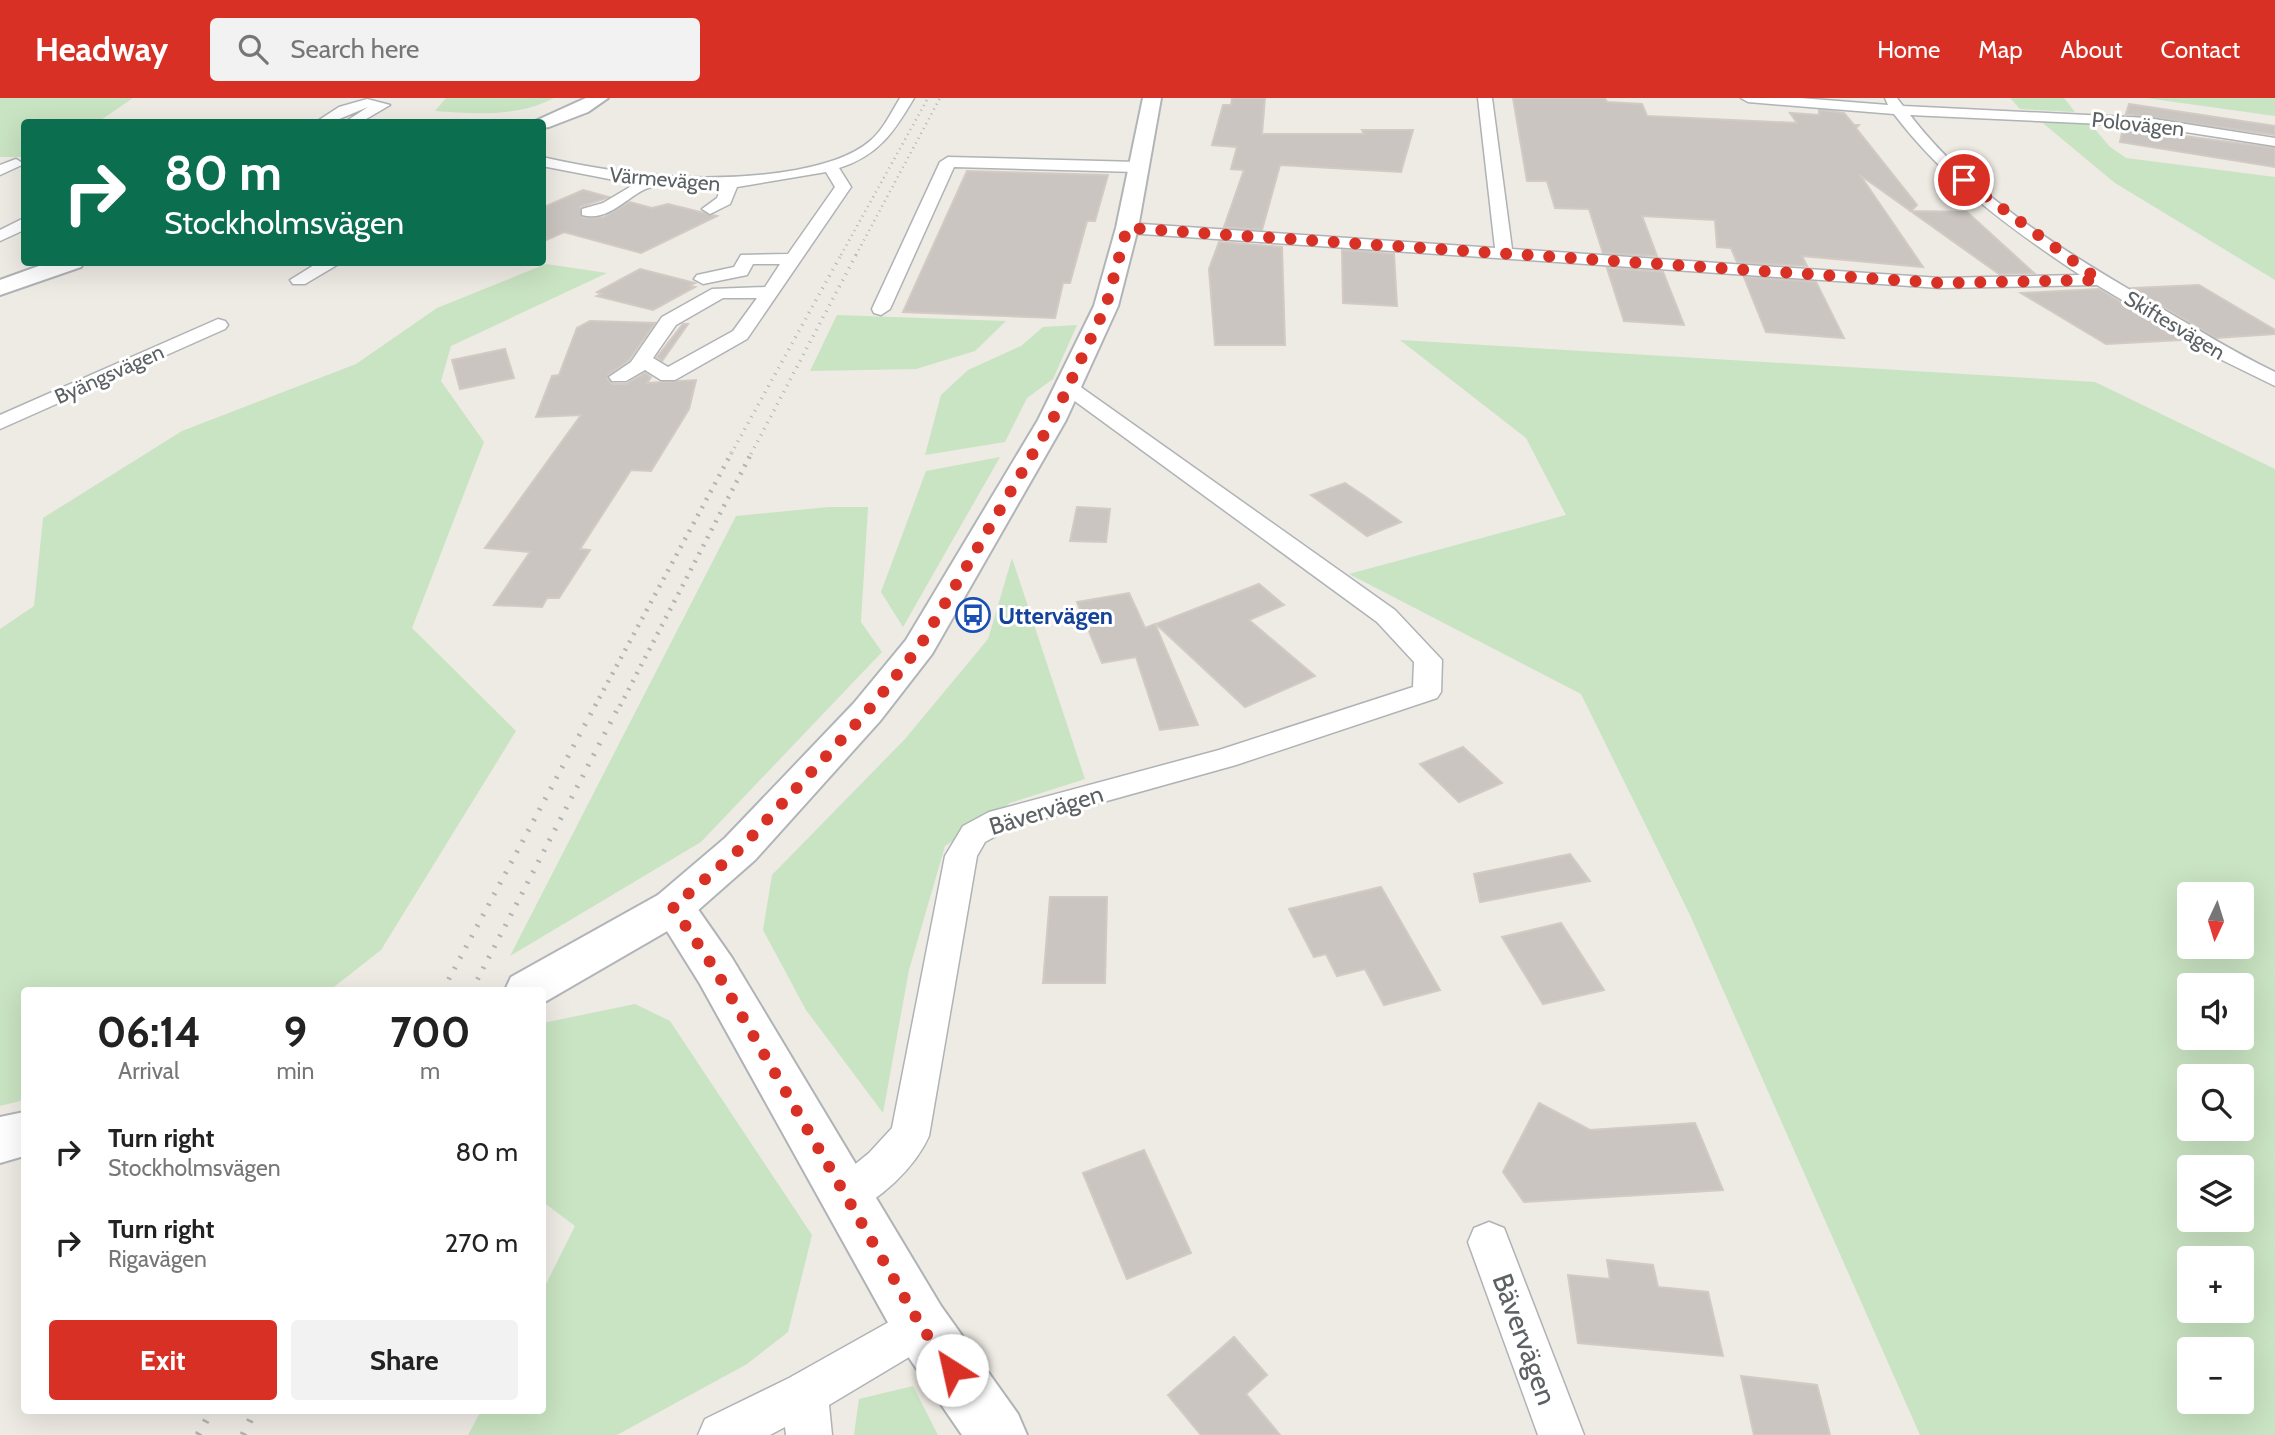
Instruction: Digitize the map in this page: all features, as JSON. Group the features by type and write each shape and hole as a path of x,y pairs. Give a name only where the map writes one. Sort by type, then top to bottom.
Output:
{"main road":[{"path":"546,121 599,98"},
{"path":"533,987 673,907 740,849 867,712 920,646 967,570 1068,387 1106,306 1127,228 1152,98"},
{"path":"0,288 62,266"},
{"path":"673,907 716,971 921,1326 997,1435"},
{"path":"0,1140 21,1135"}],"street":[{"name":"Värmevägen","path":"546,163 580,171 650,181 730,184 830,167 871,148 907,98"},
{"path":"1485,98 1504,251"},
{"name":"Polovägen","path":"1748,98 1894,104 2147,122 2275,142"},
{"path":"328,119 355,103 371,100 383,105 357,119"},
{"name":"Skiftesvägen","path":"1894,104 1929,149 1981,196 2099,280 2242,365 2275,380"},
{"path":"881,309 948,162 1137,167"},
{"path":"0,170 16,164"},
{"path":"641,359 668,376 740,335 843,187 830,167"},
{"path":"589,212 609,206 650,181"},
{"path":"710,209 724,201 730,184"},
{"path":"2,236 21,225"},
{"path":"1127,228 1504,251 1940,283 2099,280"},
{"path":"727,293 747,259 792,259"},
{"path":"299,279 326,266"},
{"path":"703,279 741,271"},
{"path":"618,377 638,366 669,321 719,293 769,292"},
{"name":"Byängsvägen","path":"0,423 218,325"},
{"name":"Bävervägen","path":"846,1196 883,1166 910,1136 961,856 974,834 1000,820 1226,758 1427,692 1428,660 1386,616 1068,387"},
{"name":"Bävervägen","path":"1489,1242 1561,1435"},
{"path":"721,1435 807,1415 921,1326"}],"green space":[{"path":"0,98 133,98 102,119 21,119 21,157 0,157"},
{"path":"446,98 554,98 511,111 435,111"},
{"path":"2010,98 2064,98 2075,112 2020,109"},
{"path":"2146,98 2275,98 2275,116"},
{"path":"2038,119 2089,122 2109,146 2126,158 2275,177 2275,280 2115,183"},
{"path":"546,264 607,273 451,346 441,381 484,442 412,628 516,731 381,950 334,987 21,987 21,1101 0,1106 0,629 34,606 43,518 182,431 356,364 437,308"},
{"path":"837,315 1006,321 975,351 916,369 810,371"},
{"path":"1077,325 1053,379 1027,398 1005,442 925,455 941,395 968,370 1021,346 1043,327"},
{"path":"1400,340 2095,382 2275,469 2275,1435 1920,1435 1690,915 1581,694 1349,574 1566,515 1526,438"},
{"path":"1000,457 903,627 881,592 926,471"},
{"path":"829,507 868,507 861,622 882,652 701,842 510,956 736,516"},
{"path":"1012,558 1085,779 1010,803 945,846 909,970 883,1113 806,1010 763,930 772,875 905,739 988,639"},
{"path":"635,1004 670,1021 812,1235 788,1332 747,1364 617,1435 468,1435 479,1414 546,1414 546,1284 575,1226 546,1204 546,1022"},
{"path":"913,1386 938,1435 854,1435 859,1399"}],"building":[{"path":"1232,98 1265,98 1262,134 1364,134 1362,130 1413,130 1401,172 1280,165 1262,230 1224,227 1244,170 1231,169 1237,147 1212,145 1223,105 1231,105"},
{"path":"1513,98 1605,98 1607,102 1642,104 1647,116 1797,123 1790,113 1819,115 1819,110 1844,113 1854,125 1859,125 1856,128 1917,205 1911,211 1967,212 2034,273 1999,274 1860,175 1923,267 1802,256 1807,266 1737,262 1731,248 1717,247 1715,220 1642,216 1657,256 1603,253 1589,209 1555,208 1547,181 1527,181"},
{"path":"2129,104 2275,126 2275,135 2126,114"},
{"path":"2123,128 2275,148 2275,167 2120,142"},
{"path":"967,171 1108,175 1095,221 1087,221 1070,283 1063,283 1055,318 903,312"},
{"path":"583,190 609,197 580,207 582,218 604,217 630,202 652,208 668,204 717,216 641,253 564,232 546,240 546,206"},
{"path":"1219,242 1282,247 1285,345 1215,345 1209,269"},
{"path":"1342,250 1394,254 1397,306 1343,303"},
{"path":"1607,268 1663,272 1684,325 1624,321"},
{"path":"640,269 695,283 689,286 695,287 653,310 597,296 602,294 597,292"},
{"path":"1744,277 1816,282 1844,338 1766,332"},
{"path":"2199,285 2275,330 2275,334 2216,338 2132,288"},
{"path":"2099,289 2183,340 2106,344 2021,293"},
{"path":"590,321 655,323 629,360 608,375 607,379 612,384 626,384 645,373 651,377 647,383 696,380 689,409 651,471 631,470 580,549 590,550 559,598 547,598 542,607 494,605 530,552 485,548 581,415 536,417 552,376 559,375 577,328"},
{"path":"683,324 688,324 662,361 657,357"},
{"path":"505,349 514,378 460,389 452,360"},
{"path":"1345,483 1401,522 1367,536 1311,495"},
{"path":"1077,507 1110,509 1106,542 1070,541"},
{"path":"1259,584 1284,605 1249,620 1315,676 1245,707 1156,624"},
{"path":"1129,593 1145,628 1155,624 1198,725 1160,730 1136,657 1102,663 1077,602"},
{"path":"1463,747 1502,783 1459,802 1420,764"},
{"path":"1570,854 1590,881 1480,902 1474,874"},
{"path":"1381,887 1440,990 1384,1005 1365,969 1337,976 1326,954 1314,957 1289,909"},
{"path":"1050,897 1107,897 1105,983 1043,983"},
{"path":"1561,923 1604,990 1543,1004 1502,937"},
{"path":"1539,1103 1590,1130 1695,1123 1723,1190 1524,1202 1503,1172"},
{"path":"1144,1150 1191,1253 1127,1279 1083,1173"},
{"path":"1607,1260 1653,1265 1658,1287 1708,1292 1723,1356 1578,1343 1568,1275 1610,1279"},
{"path":"1234,1337 1267,1375 1246,1394 1280,1435 1201,1435 1168,1395"},
{"path":"1741,1376 1817,1385 1830,1435 1754,1435"}],"railway":[{"path":"841,255 928,98"},
{"path":"856,255 940,98"},
{"path":"731,454 842,253"},
{"path":"751,454 857,253"},
{"path":"595,706 732,452"},
{"path":"620,706 752,452"},
{"path":"445,987 596,704"},
{"path":"474,987 620,704"},
{"path":"198,1435 210,1414"},
{"path":"243,1435 253,1414"}],"place":[{"name":"Uttervägen","path":"973,615"}],"route":[{"path":"952,1370 921,1326 716,971 673,907 740,849 867,712 920,646 1052,421 1106,306 1127,228 1504,251 1940,283 2099,280 1981,196 1964,180"}]}
